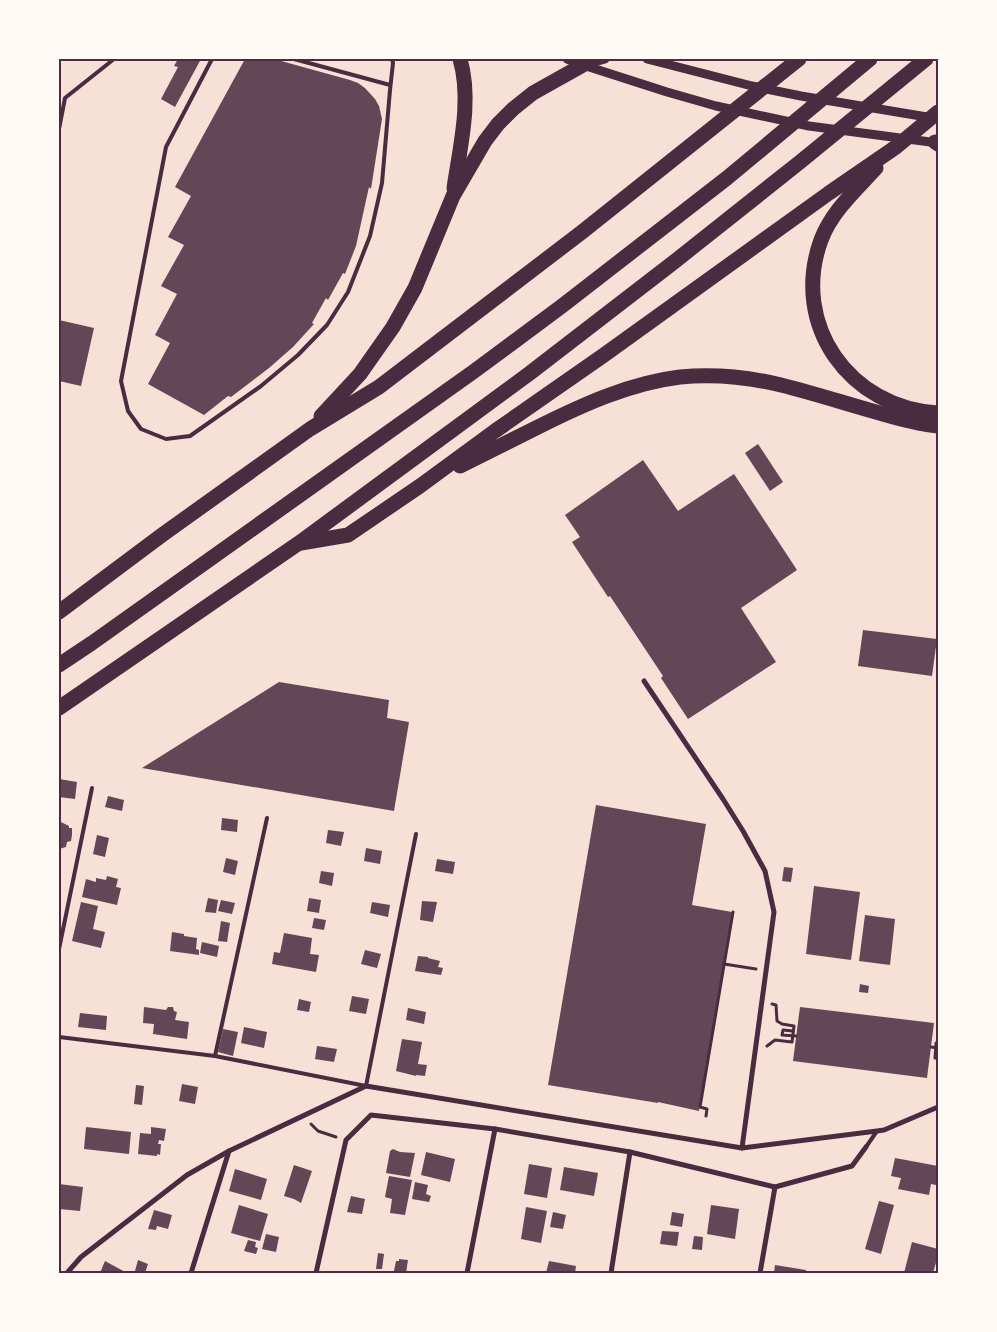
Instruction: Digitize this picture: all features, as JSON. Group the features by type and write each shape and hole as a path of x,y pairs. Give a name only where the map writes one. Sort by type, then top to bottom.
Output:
{"highway":[{"path":"453,196 466,96 460,59"},
{"path":"59,612 162,535 310,429 380,387 582,232 799,59"},
{"path":"59,665 449,389 562,306 727,178 870,59"},
{"path":"59,708 299,543 530,373 674,262 926,59"},
{"path":"310,429 360,374 393,328 415,288 453,196 485,141 513,109 533,93 583,65"},
{"path":"299,543 348,535 420,486 896,147 938,112"},
{"path":"896,147 840,208 830,222 820,245 814,267 814,304 825,340 836,359 850,376 884,400 934,419"},
{"path":"420,486 592,402 659,380 680,377 704,376 755,380 781,385 904,420 934,419"}],"street":[{"path":"567,59 716,106 809,126 937,143"},
{"path":"583,65 605,59"},
{"path":"647,59 694,72 801,96 938,118"},
{"path":"644,681 743,831 765,871 774,912 742,1148"},
{"path":"67,1273 81,1257 186,1174 229,1151 366,1086 742,1148 884,1130 938,1107"},
{"path":"316,1273 346,1140 371,1115 495,1129 630,1152 775,1187 852,1166 866,1147"},
{"path":"467,1273 495,1129"},
{"path":"191,1273 229,1151"},
{"path":"611,1273 630,1152"},
{"path":"760,1273 775,1187"}],"lane":[{"path":"59,129 65,98 114,59"},
{"path":"212,59 166,147 121,382 128,410 141,429 166,439 190,436 261,386 298,355 327,325 343,301 370,236 382,183 392,59"},
{"path":"294,59 390,85"},
{"path":"59,949 92,788"},
{"path":"215,1056 267,818"},
{"path":"59,1037 215,1056 366,1086 416,834"},
{"path":"866,1147 877,1131"}],"path":[{"path":"706,1116 707,1109 700,1107 733,912"},
{"path":"724,964 766,971"},
{"path":"775,1040 792,1042 794,1026 777,1021"},
{"path":"793,1031 783,1030 782,1035 796,1036"},
{"path":"938,1044 936,1043 937,1053 935,1058 938,1058"},
{"path":"931,1047 938,1048"},
{"path":"304,1116 318,1131 346,1140"}],"building":[{"path":"178,59 201,59 175,107 161,99 178,67 174,66"},
{"path":"245,59 274,59 358,83 375,99 382,119 371,189 369,187 356,246 345,274 343,273 328,300 326,298 312,323 314,324 293,347 269,368 204,415 148,384 170,343 155,335 177,294 161,286 184,245 168,237 191,196 175,187"},
{"path":"59,320 94,328 81,386 59,381"},
{"path":"758,444 783,482 770,491 745,453"},
{"path":"643,460 678,511 734,474 797,570 741,608 776,662 688,719 661,678 663,676 572,542 580,537 565,515"},
{"path":"863,630 937,639 932,676 858,666"},
{"path":"279,682 389,700 387,718 409,722 394,811 142,768"},
{"path":"59,779 77,782 75,799 59,797"},
{"path":"108,796 124,800 122,811 105,807"},
{"path":"596,805 706,824 692,905 732,912 699,1111 658,1102 548,1085"},
{"path":"222,818 238,820 237,832 221,830"},
{"path":"59,821 72,828 72,835 71,841 67,842 66,847 59,849"},
{"path":"328,830 344,832 341,846 326,843"},
{"path":"97,835 109,838 105,857 93,854"},
{"path":"366,848 382,851 380,864 364,861"},
{"path":"226,858 238,861 235,875 223,872"},
{"path":"437,859 455,862 453,874 435,871"},
{"path":"784,867 793,868 791,882 782,881"},
{"path":"321,871 334,873 332,886 319,883"},
{"path":"107,876 118,879 116,887 121,888 117,905 82,897 86,879 96,882 96,878 106,880"},
{"path":"814,886 860,892 851,960 806,954"},
{"path":"208,898 218,900 216,913 205,912"},
{"path":"309,898 321,900 319,913 307,911"},
{"path":"221,900 235,903 232,914 218,911"},
{"path":"422,901 437,902 433,922 420,920"},
{"path":"81,902 98,906 93,929 105,932 101,948 72,941"},
{"path":"372,902 390,905 388,917 370,913"},
{"path":"865,915 895,919 890,965 859,961"},
{"path":"314,918 326,920 324,930 312,928"},
{"path":"221,921 230,923 227,942 218,941"},
{"path":"172,932 197,938 196,949 199,950 199,955 170,951"},
{"path":"284,933 312,938 310,954 319,955 316,972 272,964 274,952 280,953"},
{"path":"202,942 219,946 217,957 200,953"},
{"path":"365,950 381,954 377,968 361,964"},
{"path":"418,956 440,961 438,967 443,968 441,975 415,971"},
{"path":"860,984 869,986 868,993 859,992"},
{"path":"352,996 369,999 366,1014 349,1011"},
{"path":"299,999 311,1002 309,1012 297,1010"},
{"path":"144,1007 166,1010 168,1007 173,1007 174,1011 177,1012 175,1020 189,1022 187,1039 153,1034 154,1024 143,1023"},
{"path":"800,1007 934,1023 927,1078 793,1061"},
{"path":"408,1008 426,1012 424,1024 406,1020"},
{"path":"80,1013 107,1016 106,1030 78,1027"},
{"path":"244,1027 267,1032 264,1048 241,1043"},
{"path":"223,1029 238,1032 233,1056 218,1052"},
{"path":"402,1039 422,1042 418,1064 427,1065 425,1076 416,1076 396,1071"},
{"path":"317,1046 337,1049 334,1062 315,1059"},
{"path":"182,1084 198,1087 195,1104 179,1101"},
{"path":"136,1085 144,1086 142,1105 134,1104"},
{"path":"86,1127 131,1132 129,1154 84,1149"},
{"path":"151,1127 166,1129 164,1141 159,1140 158,1144 161,1144 160,1155 138,1154 140,1133 151,1134"},
{"path":"393,1149 400,1152 415,1153 410,1177 386,1173 390,1151"},
{"path":"426,1152 455,1159 450,1182 421,1175"},
{"path":"895,1158 938,1166 936,1185 931,1184 929,1195 898,1189 901,1178 891,1176"},
{"path":"529,1164 552,1168 547,1198 524,1194"},
{"path":"294,1165 312,1171 301,1203 284,1196"},
{"path":"564,1167 598,1173 594,1196 560,1190"},
{"path":"235,1169 267,1179 261,1200 229,1191"},
{"path":"389,1176 412,1180 405,1215 390,1213 392,1199 385,1197"},
{"path":"415,1182 428,1185 426,1194 431,1196 429,1202 412,1199"},
{"path":"59,1184 83,1187 80,1211 59,1209"},
{"path":"351,1196 365,1199 362,1214 347,1212"},
{"path":"879,1201 894,1205 881,1254 865,1249"},
{"path":"239,1205 268,1214 260,1241 231,1233"},
{"path":"711,1205 739,1209 735,1239 707,1234"},
{"path":"526,1207 547,1211 541,1243 521,1239"},
{"path":"154,1210 172,1215 168,1229 157,1226 156,1230 148,1229"},
{"path":"553,1212 566,1215 563,1229 550,1227"},
{"path":"672,1212 684,1214 682,1227 670,1225"},
{"path":"662,1231 679,1232 677,1246 660,1244"},
{"path":"266,1234 279,1237 276,1252 262,1249"},
{"path":"694,1236 703,1237 702,1250 692,1249"},
{"path":"248,1240 256,1242 255,1247 258,1248 256,1254 244,1251"},
{"path":"912,1242 938,1249 933,1273 904,1273"},
{"path":"378,1253 384,1254 382,1269 376,1269"},
{"path":"399,1259 408,1260 406,1273 394,1271 396,1261 399,1261"},
{"path":"138,1260 148,1264 145,1273 135,1271"},
{"path":"105,1261 127,1273 100,1273"},
{"path":"549,1261 576,1266 575,1273 546,1273"},
{"path":"775,1265 806,1270 806,1273 774,1273"}]}
